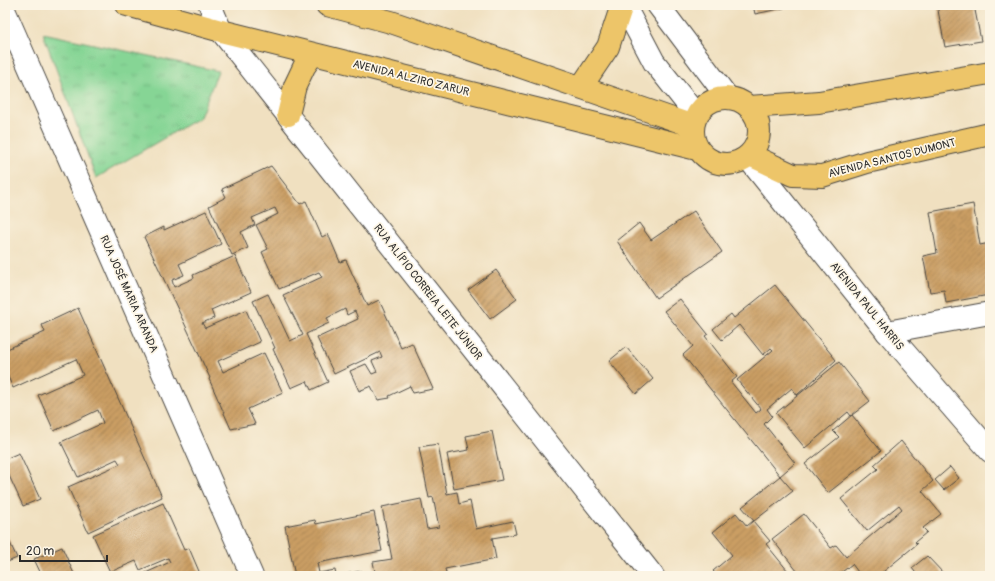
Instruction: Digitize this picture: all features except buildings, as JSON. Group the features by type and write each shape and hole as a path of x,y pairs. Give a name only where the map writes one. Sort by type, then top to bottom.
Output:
{"main road":[{"name":"AVENIDA ALZIRO ZARUR","path":"127,5 221,31 697,148"},
{"path":"327,5 390,22 581,87 694,120"},
{"path":"581,87 608,47 623,5"},
{"path":"288,115 296,86 304,67 313,54"},
{"path":"749,107 820,102 990,73"},
{"path":"728,98 739,100 749,107 755,115 759,125 759,136 756,146 748,156 737,163 726,165 714,163 704,158 692,138 694,120 704,106 716,100 728,98"},
{"name":"AVENIDA SANTOS DUMONT","path":"748,156 793,176 822,176 867,162 990,134"}],"street":[{"name":"RUA ALÍPIO CORREIA LEITE JÚNIOR","path":"210,5 221,31 653,576"},
{"path":"623,5 654,62 694,120"},
{"path":"658,5 728,98"},
{"name":"RUA JOSÉ MARIA ARANDA","path":"5,12 252,576"},
{"name":"AVENIDA PAUL HARRIS","path":"748,156 887,332 990,450"},
{"path":"887,332 990,313"}],"green space":[{"path":"43,33 218,71 200,117 96,178"}]}
